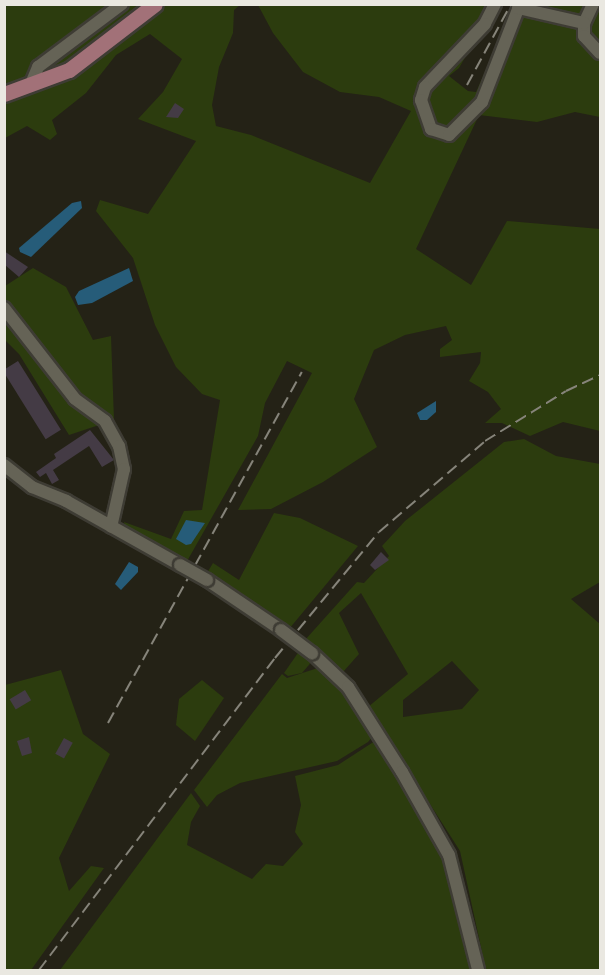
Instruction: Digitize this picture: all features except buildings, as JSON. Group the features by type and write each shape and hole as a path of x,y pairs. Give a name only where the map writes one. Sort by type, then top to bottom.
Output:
{"main road":[{"path":"4,94 69,70 155,4"}],"street":[{"path":"30,86 38,67 122,4"},
{"path":"495,4 484,24 425,87 421,100 431,129 449,135 482,102 519,6 584,23"},
{"path":"593,4 584,23 584,36 600,53"},
{"path":"4,308 75,399 105,422 119,446 124,469 111,526"},
{"path":"4,465 32,487 111,526 207,580 312,652 348,687 402,771 449,855 478,970"}],"green space":[{"path":"5,5 240,5 234,10 233,33 219,67 212,105 216,126 251,135 370,183 411,111 379,97 340,92 303,72 273,33 258,5 495,5 459,68 449,76 468,91 476,92 515,5 600,5 600,117 575,112 537,122 479,115 416,249 471,285 507,221 600,229 600,431 563,422 530,436 502,423 485,423 501,409 488,392 469,381 480,363 481,352 440,357 440,349 452,340 446,326 405,335 374,350 354,399 377,447 323,482 271,509 238,510 312,373 287,361 265,403 258,436 186,563 126,531 124,522 171,539 184,511 202,510 220,400 202,394 176,367 155,325 133,258 96,211 100,200 148,214 196,141 138,119 163,92 182,59 150,34 116,55 86,93 52,120 57,134 50,140 27,126 5,138"},
{"path":"33,268 66,287 93,340 111,336 114,420 69,435 19,354 5,340 5,286"},
{"path":"524,439 556,456 600,464 600,582 571,599 600,624 600,970 486,970 460,851 368,707 408,674 361,593 339,613 359,654 343,672 305,640 357,582 364,583 389,556 382,546 405,521 504,442","holes":["452,661 479,690 462,709 403,717 403,700"]},
{"path":"274,513 300,518 358,546 289,629 207,573 213,563 239,580"},
{"path":"300,650 314,659 302,673 288,676 284,673"},
{"path":"324,666 340,680 373,736 368,742 337,761 240,783 217,795 207,807 194,790 282,674 287,678"},
{"path":"61,670 83,734 110,754 59,858 69,891 91,866 104,868 31,970 5,970 5,685"},
{"path":"202,680 224,698 195,741 176,725 179,699"},
{"path":"378,739 438,844 460,901 472,970 60,970 191,793 200,806 191,822 187,845 252,879 266,864 283,866 303,844 295,832 301,805 295,776 338,765"}],"water":[{"path":"81,201 82,208 31,257 20,252 19,248 72,203"},
{"path":"129,268 133,281 92,303 78,305 75,297 79,291"},
{"path":"436,401 436,412 427,420 420,420 417,413"},
{"path":"186,520 205,523 191,544 186,545 176,539"},
{"path":"129,562 138,567 138,572 121,590 115,584"}],"railway":[{"path":"467,85 511,4"},
{"path":"108,723 302,372"},
{"path":"39,970 275,658 379,532 485,441 566,391 600,375"}]}
